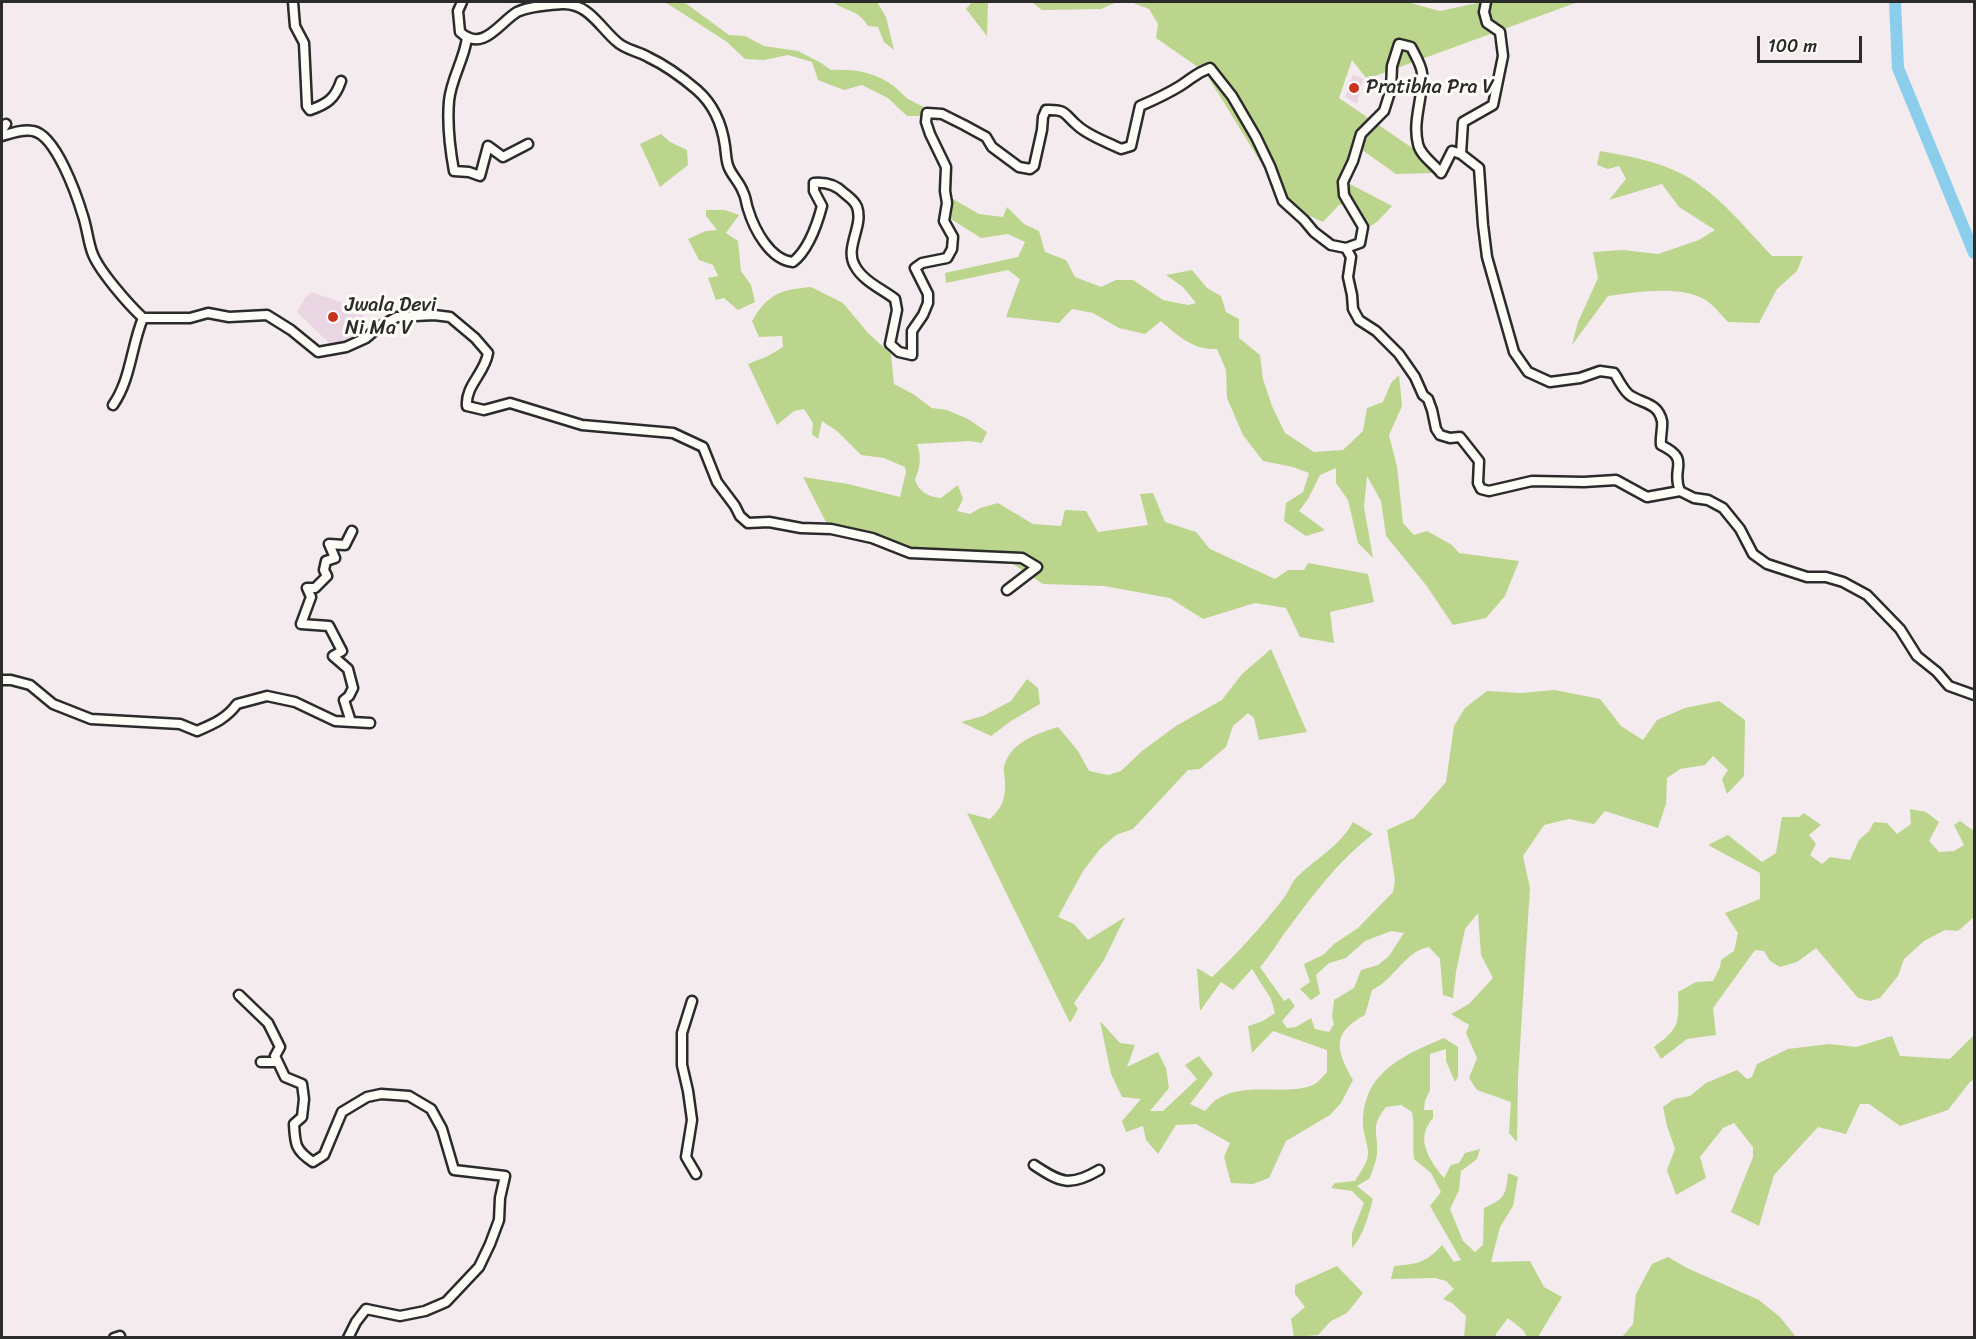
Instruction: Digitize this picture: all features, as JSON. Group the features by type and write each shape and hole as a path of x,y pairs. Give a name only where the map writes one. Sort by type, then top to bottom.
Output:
{"street":[{"path":"292,2 295,26 304,43 307,106 310,110 330,101 337,93 341,81"},
{"path":"462,2 458,11 460,32 467,38 481,39 497,30 517,12 528,8 564,4 577,7 590,12 617,43 648,57 698,91 714,109 723,131 728,167 743,191 756,229 776,256 786,261 793,262 800,256 819,218 822,206 814,191 814,183 824,182 841,189 856,204 859,218 852,254 854,266 866,279 895,299 897,310 890,344 899,352 912,356 912,331 928,303 928,294 915,268 922,263 947,258 952,249 953,237 944,221 947,202 946,167 930,134 926,122 927,112 942,114 986,137 992,147 1019,167 1030,169 1034,166 1046,110 1059,110 1070,116 1077,126 1120,149 1131,146 1140,106 1175,89 1194,74 1210,68 1232,96 1256,137 1283,201 1304,219 1314,232 1331,245 1346,248 1360,243 1363,227 1344,195 1343,182 1353,161 1360,134 1384,111 1391,89 1392,66 1399,44 1411,47 1422,70 1422,89 1418,105 1418,144 1424,156 1441,173 1452,151 1461,154 1479,168 1487,257 1514,352 1528,372 1550,382 1580,378 1600,371 1614,373 1629,395 1652,404 1663,425 1660,433 1661,445 1676,454 1680,462 1676,482 1680,491"},
{"path":"1461,154 1462,122 1493,105 1503,56 1500,32 1486,23 1484,12 1486,2"},
{"path":"467,38 449,101 454,171 470,172 480,176 488,146 503,157 528,144"},
{"path":"2,136 35,131 48,141 68,174 83,216 92,254 143,318"},
{"path":"1346,248 1351,257 1348,277 1353,295 1353,309 1359,320 1376,331 1399,354 1410,369 1423,395 1428,399 1436,429 1440,435 1450,438 1460,437 1479,461 1478,483 1481,489 1489,491 1532,481 1616,480 1647,497 1680,491 1694,498 1708,500 1724,508 1740,529 1753,554 1767,564 1807,577 1826,577 1843,582 1867,595 1900,628 1917,656 1937,672 1949,686 1974,695"},
{"path":"143,318 190,318 208,313 229,317 267,315 291,330 318,352 346,346 366,338 379,327 397,317 434,315 450,317 475,338 488,353 486,364 466,396 467,406 484,411 510,403 582,425 673,433 703,447 717,482 740,516 748,523 769,522 801,528 831,529 872,538 910,553 1022,558 1037,567 1007,590"},
{"path":"113,405 128,377 136,333 143,318"},
{"path":"351,722 344,700 353,688 348,669 333,656 342,651 329,626 301,624 311,597 307,588 315,588 327,576 324,570 326,561 335,558 329,544 345,545 352,531"},
{"path":"2,680 30,685 53,704 91,719 180,724 197,731 220,721 230,714 237,704 267,696 295,702 335,721 370,723"},
{"path":"239,995 268,1023 280,1047 275,1056 285,1077 302,1084 304,1099 302,1117 294,1124 295,1142 301,1154 313,1162 324,1155 342,1112 367,1097 381,1094 409,1096 431,1109 442,1129 454,1170 505,1176 500,1220 490,1244 478,1267 446,1302 425,1311 400,1316 366,1309 348,1338"},
{"path":"692,1001 682,1033 682,1065 692,1120 686,1157 696,1174"},
{"path":"261,1062 277,1062"},
{"path":"1034,1164 1064,1182 1077,1181 1100,1170"}],"shaded area":[{"name":"Pratibha Pra V","path":"1353,74 1363,79 1357,104 1345,97"},
{"name":"Jwala Devi Ni Ma V","path":"311,292 341,302 354,314 364,315 365,334 342,342 329,343 297,312"}],"green space":[{"path":"665,2 684,2 729,35 745,36 764,46 798,51 831,70 860,71 880,78 908,99 927,109 938,121 925,116 907,116 888,98 862,85 844,90 818,80 812,62 788,55 764,60 745,59 727,42"},
{"path":"833,2 877,2 886,17 894,50 884,42 878,27 868,26 856,14"},
{"path":"972,2 988,2 987,36 966,9"},
{"path":"1032,2 1117,2 1101,9 1042,10"},
{"path":"1131,2 1407,2 1440,11 1482,2 1578,2 1367,79 1352,60 1339,98 1424,156 1433,173 1396,174 1362,150 1348,183 1392,206 1377,222 1361,232 1352,203 1339,205 1323,222 1287,205 1205,72 1156,38 1158,24 1149,9"},
{"path":"661,134 670,142 687,150 688,165 660,187 640,144"},
{"path":"1600,151 1653,163 1684,175 1720,202 1772,256 1803,256 1797,271 1777,289 1759,323 1728,322 1704,299 1682,292 1631,293 1608,296 1572,345 1578,322 1598,278 1593,252 1623,250 1658,254 1699,240 1715,230 1679,207 1662,184 1609,200 1626,179 1619,166 1608,169 1597,165"},
{"path":"953,199 979,214 1003,217 1007,207 1024,224 1039,231 1045,252 1066,260 1075,277 1101,287 1116,280 1133,280 1163,300 1188,305 1196,303 1183,287 1166,275 1192,270 1207,288 1221,296 1226,312 1239,319 1239,338 1260,355 1263,379 1272,406 1285,433 1314,452 1343,450 1363,431 1367,408 1383,402 1391,383 1399,375 1402,406 1389,435 1397,467 1403,523 1414,535 1427,531 1452,545 1459,553 1519,561 1505,596 1486,618 1453,625 1426,585 1386,536 1381,501 1367,476 1364,507 1373,558 1358,543 1348,500 1336,483 1336,468 1320,475 1299,511 1325,530 1306,536 1284,521 1286,503 1303,492 1309,473 1263,461 1243,435 1227,398 1226,370 1217,349 1193,345 1161,321 1145,334 1119,328 1093,313 1072,309 1059,323 1006,317 1020,279 1008,270 946,283 945,273 1018,257 1025,242 1008,234 981,238 951,219"},
{"path":"706,210 725,210 739,215 726,233 738,241 741,271 751,285 755,302 738,310 724,298 716,300 708,278 718,276 713,265 699,260 688,239 706,231 717,230 706,216"},
{"path":"811,287 843,303 868,333 891,354 894,384 932,408 947,410 968,419 987,432 982,443 970,441 917,444 920,462 915,480 919,488 925,493 941,498 958,485 963,499 957,511 970,514 980,508 998,503 1033,524 1061,526 1065,510 1086,511 1098,532 1148,525 1140,494 1153,493 1165,522 1196,532 1210,549 1275,579 1288,570 1304,570 1308,563 1368,574 1374,602 1330,612 1334,643 1300,637 1286,608 1255,603 1203,619 1170,598 1104,586 1043,584 998,554 943,549 910,549 875,534 827,524 803,477 848,484 900,497 906,472 905,467 884,458 861,455 837,431 822,421 818,439 812,434 813,423 804,409 794,411 777,425 748,364 783,347 782,336 759,337 752,321 769,299 782,292"},
{"path":"1271,649 1307,732 1259,740 1254,718 1248,713 1233,726 1226,747 1200,769 1188,770 1133,829 1116,835 1100,849 1083,871 1058,917 1074,924 1088,940 1125,917 1104,960 1074,1003 1078,1009 1070,1023 967,813 990,819 998,811 1005,793 1004,769 1007,759 1012,751 1025,740 1058,727 1078,751 1089,771 1108,775 1121,771 1142,751 1176,726 1222,700 1242,674"},
{"path":"1027,679 1038,688 1040,704 991,736 961,722 983,716 1011,701"},
{"path":"1555,690 1600,699 1621,726 1643,740 1657,720 1685,708 1719,701 1745,720 1744,776 1727,794 1722,779 1728,770 1713,756 1705,765 1680,769 1667,778 1666,804 1658,828 1605,811 1594,824 1569,819 1544,825 1523,856 1530,888 1518,1078 1517,1142 1509,1133 1511,1102 1477,1090 1469,1078 1477,1058 1466,1033 1469,1025 1451,1014 1469,1004 1493,978 1481,955 1478,913 1465,929 1453,998 1443,995 1440,959 1429,947 1413,954 1387,980 1372,990 1365,1015 1346,1029 1340,1043 1343,1060 1353,1080 1341,1103 1330,1115 1286,1141 1269,1178 1253,1184 1231,1183 1224,1157 1230,1143 1196,1124 1176,1125 1158,1154 1146,1140 1143,1126 1126,1132 1122,1121 1141,1099 1122,1097 1111,1074 1100,1021 1120,1043 1135,1045 1127,1067 1158,1052 1166,1068 1169,1088 1150,1111 1163,1111 1197,1079 1185,1065 1199,1056 1213,1074 1190,1104 1205,1111 1217,1099 1230,1093 1302,1088 1317,1083 1327,1072 1327,1050 1273,1031 1252,1053 1248,1026 1263,1021 1275,1013 1271,999 1252,969 1233,990 1221,982 1200,1011 1197,968 1212,977 1266,920 1296,878 1335,845 1353,822 1373,834 1348,855 1327,879 1260,967 1284,1001 1289,998 1295,1006 1282,1021 1287,1028 1296,1027 1311,1018 1315,1029 1329,1032 1334,1024 1332,1016 1334,1000 1354,988 1361,970 1378,965 1389,956 1404,933 1391,931 1365,941 1346,958 1329,963 1316,975 1320,994 1311,1000 1300,989 1310,982 1304,964 1323,955 1334,944 1358,928 1393,892 1395,880 1387,830 1414,818 1446,782 1454,726 1465,708 1487,691 1520,693"},
{"path":"1910,809 1926,812 1939,822 1929,841 1939,852 1954,851 1964,845 1954,825 1960,821 1974,831 1974,917 1958,931 1945,930 1924,941 1904,959 1898,976 1880,998 1870,1001 1858,998 1816,948 1797,962 1780,967 1770,961 1764,951 1755,950 1713,1008 1716,1035 1687,1039 1661,1059 1654,1047 1669,1035 1676,1024 1678,992 1696,982 1713,981 1721,960 1734,951 1738,933 1725,913 1760,899 1760,873 1708,845 1728,835 1762,862 1776,853 1782,817 1799,817 1804,813 1821,825 1809,835 1816,844 1810,855 1822,864 1830,857 1850,860 1859,840 1869,831 1874,822 1887,823 1897,834 1911,824"},
{"path":"1974,1035 1974,1079 1948,1110 1900,1126 1869,1104 1860,1104 1846,1134 1818,1127 1774,1175 1759,1226 1731,1212 1753,1157 1753,1147 1734,1123 1723,1128 1700,1157 1706,1178 1676,1195 1667,1170 1675,1149 1663,1107 1674,1099 1690,1096 1706,1083 1737,1070 1747,1079 1752,1077 1757,1064 1788,1049 1829,1044 1856,1047 1892,1036 1900,1056 1950,1059"},
{"path":"1444,1038 1458,1047 1458,1077 1455,1082 1446,1061 1446,1049 1430,1054 1430,1090 1424,1110 1433,1110 1433,1118 1425,1134 1426,1150 1444,1178 1451,1165 1459,1163 1465,1153 1480,1149 1477,1159 1461,1171 1459,1190 1450,1209 1463,1241 1475,1252 1483,1245 1484,1208 1503,1196 1508,1173 1518,1177 1513,1206 1500,1227 1491,1262 1530,1261 1544,1287 1562,1297 1538,1337 1527,1337 1523,1330 1508,1318 1496,1337 1464,1337 1466,1316 1452,1303 1443,1299 1454,1289 1446,1281 1435,1278 1391,1279 1394,1266 1421,1262 1442,1245 1454,1262 1461,1260 1430,1206 1441,1192 1431,1173 1414,1159 1412,1112 1401,1105 1386,1107 1378,1120 1375,1163 1370,1178 1357,1186 1373,1199 1363,1231 1352,1248 1352,1233 1364,1203 1352,1191 1331,1188 1335,1183 1355,1181 1366,1163 1368,1151 1363,1127 1365,1105 1378,1078 1388,1068 1414,1051"},
{"path":"1668,1257 1687,1268 1759,1300 1780,1317 1796,1337 1622,1337 1633,1324 1636,1294 1652,1264"},
{"path":"1337,1266 1363,1293 1347,1313 1331,1321 1318,1335 1294,1337 1291,1319 1305,1307 1295,1294 1295,1285"}],"waterway":[{"path":"1895,2 1898,68 1974,253"}],"place":[{"name":"Pratibha Pra V","path":"1354,88"},
{"name":"Jwala Devi Ni Ma V","path":"333,317"}]}
